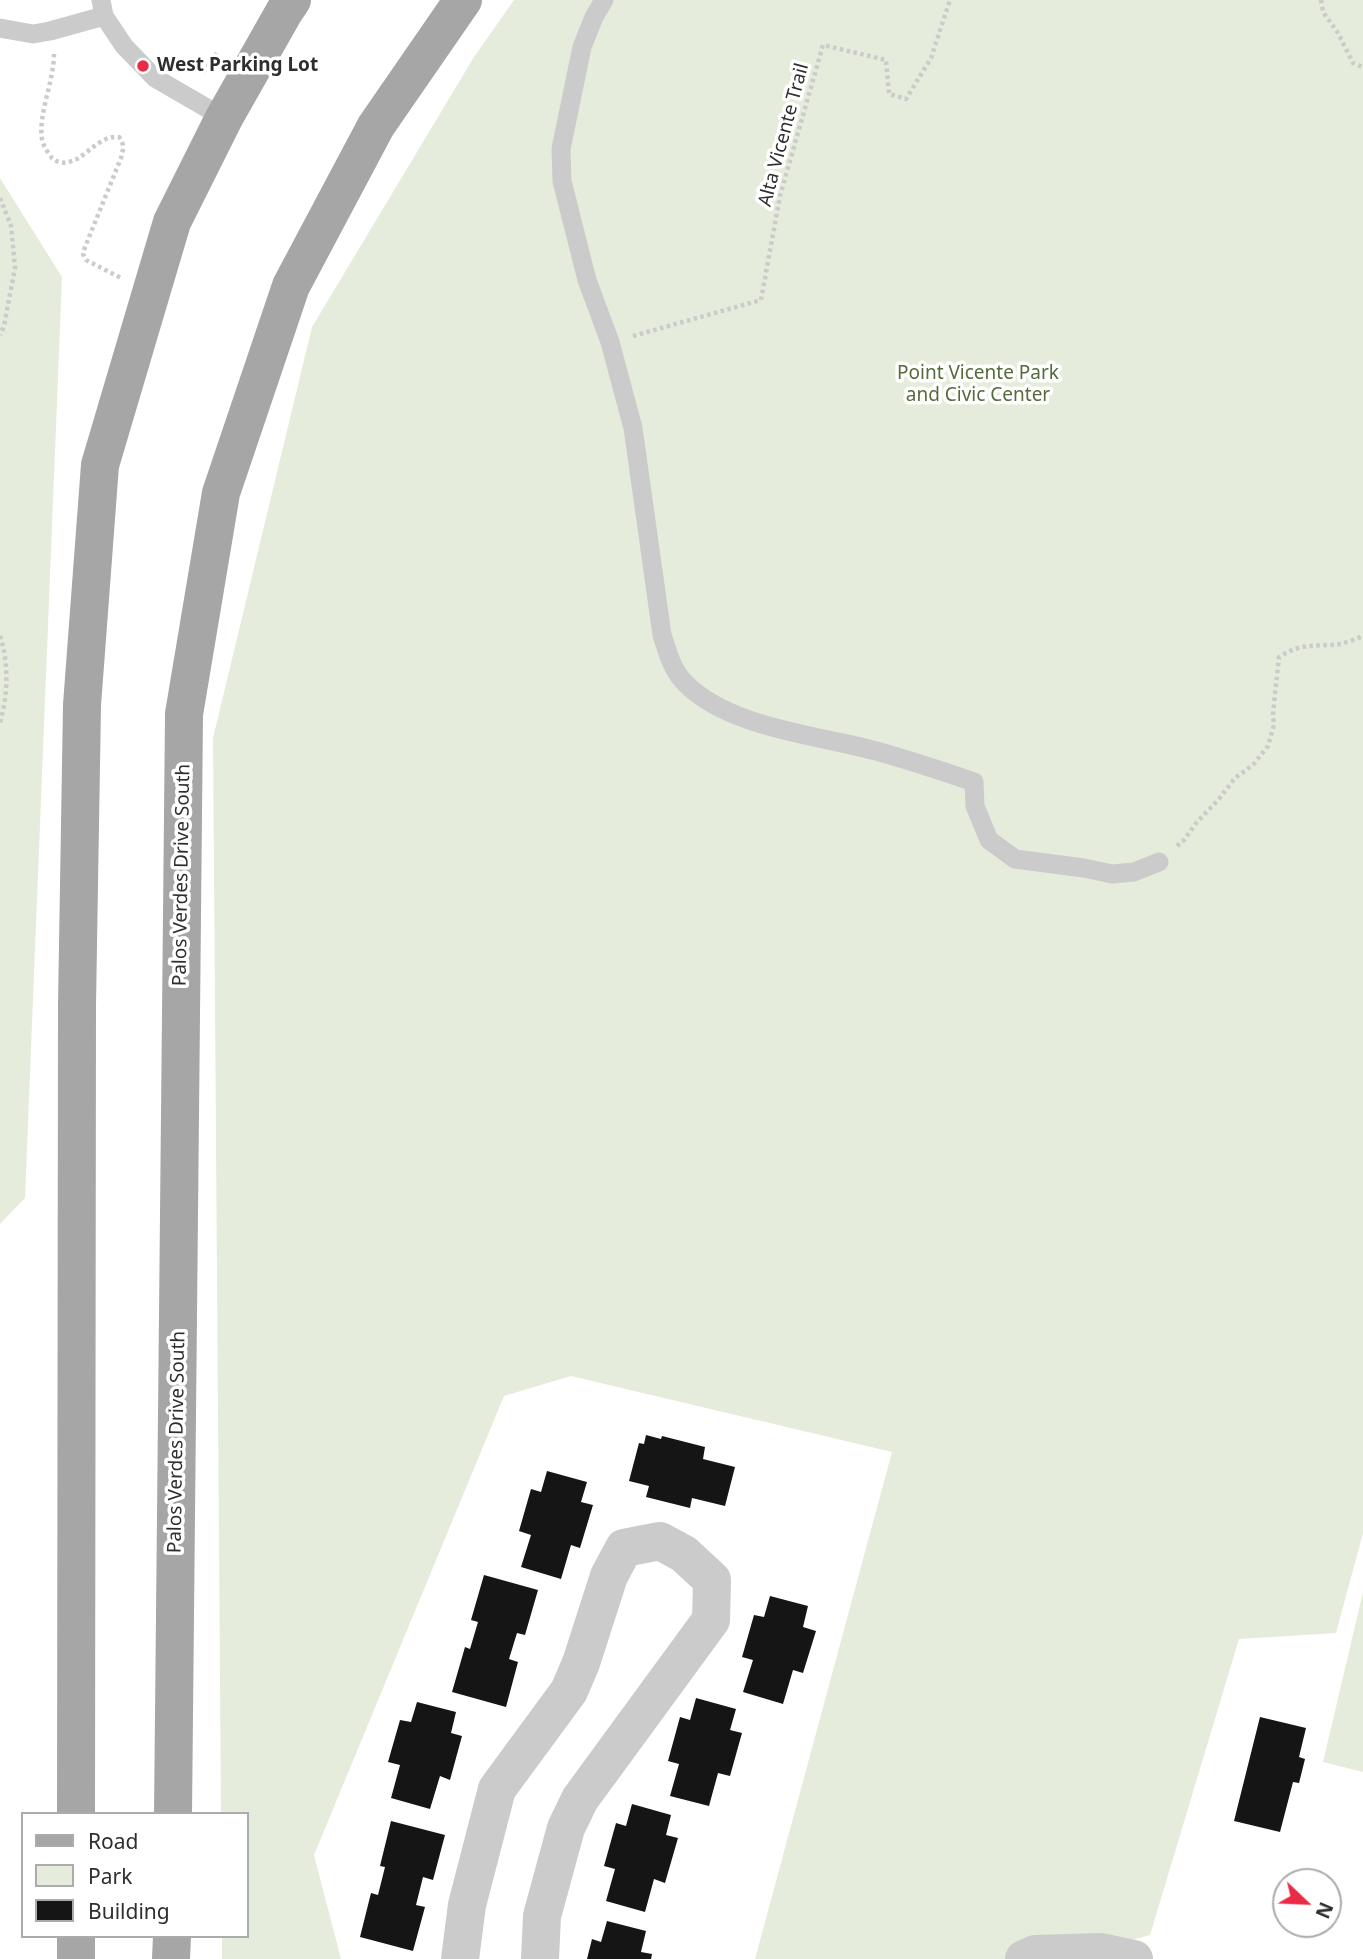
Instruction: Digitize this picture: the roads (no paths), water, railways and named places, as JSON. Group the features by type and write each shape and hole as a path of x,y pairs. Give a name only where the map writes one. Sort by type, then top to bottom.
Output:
{"main road":[{"path":"76,1812 77,1019 81,719 100,466 172,222 224,118 292,0"},
{"name":"Palos Verdes Drive South","path":"173,1812 184,714 221,493 291,286 376,126 463,0"},
{"path":"76,1938 76,1959"},
{"path":"172,1938 172,1959"}],"street":[{"path":"460,1959 467,1905 497,1789 569,1691 581,1663 609,1576 624,1548 660,1541 684,1554 712,1580 711,1620 580,1799 566,1828 542,1916 540,1959"},
{"path":"1024,1959 1035,1954 1101,1952 1134,1959"}],"lane":[{"path":"604,0 582,47 561,149 562,181 587,280 610,342 633,428 663,635 671,664 684,682 706,701 747,719 875,751 974,782 975,806 989,840 1015,859 1112,874 1134,872 1159,862"},
{"path":"0,28 33,34 50,32 102,8 124,46 155,78 224,118"}],"place":[{"name":"West Parking Lot","path":"143,66"}],"park label":[{"name":"Point Vicente Park and Civic Center","path":"978,385"}]}
